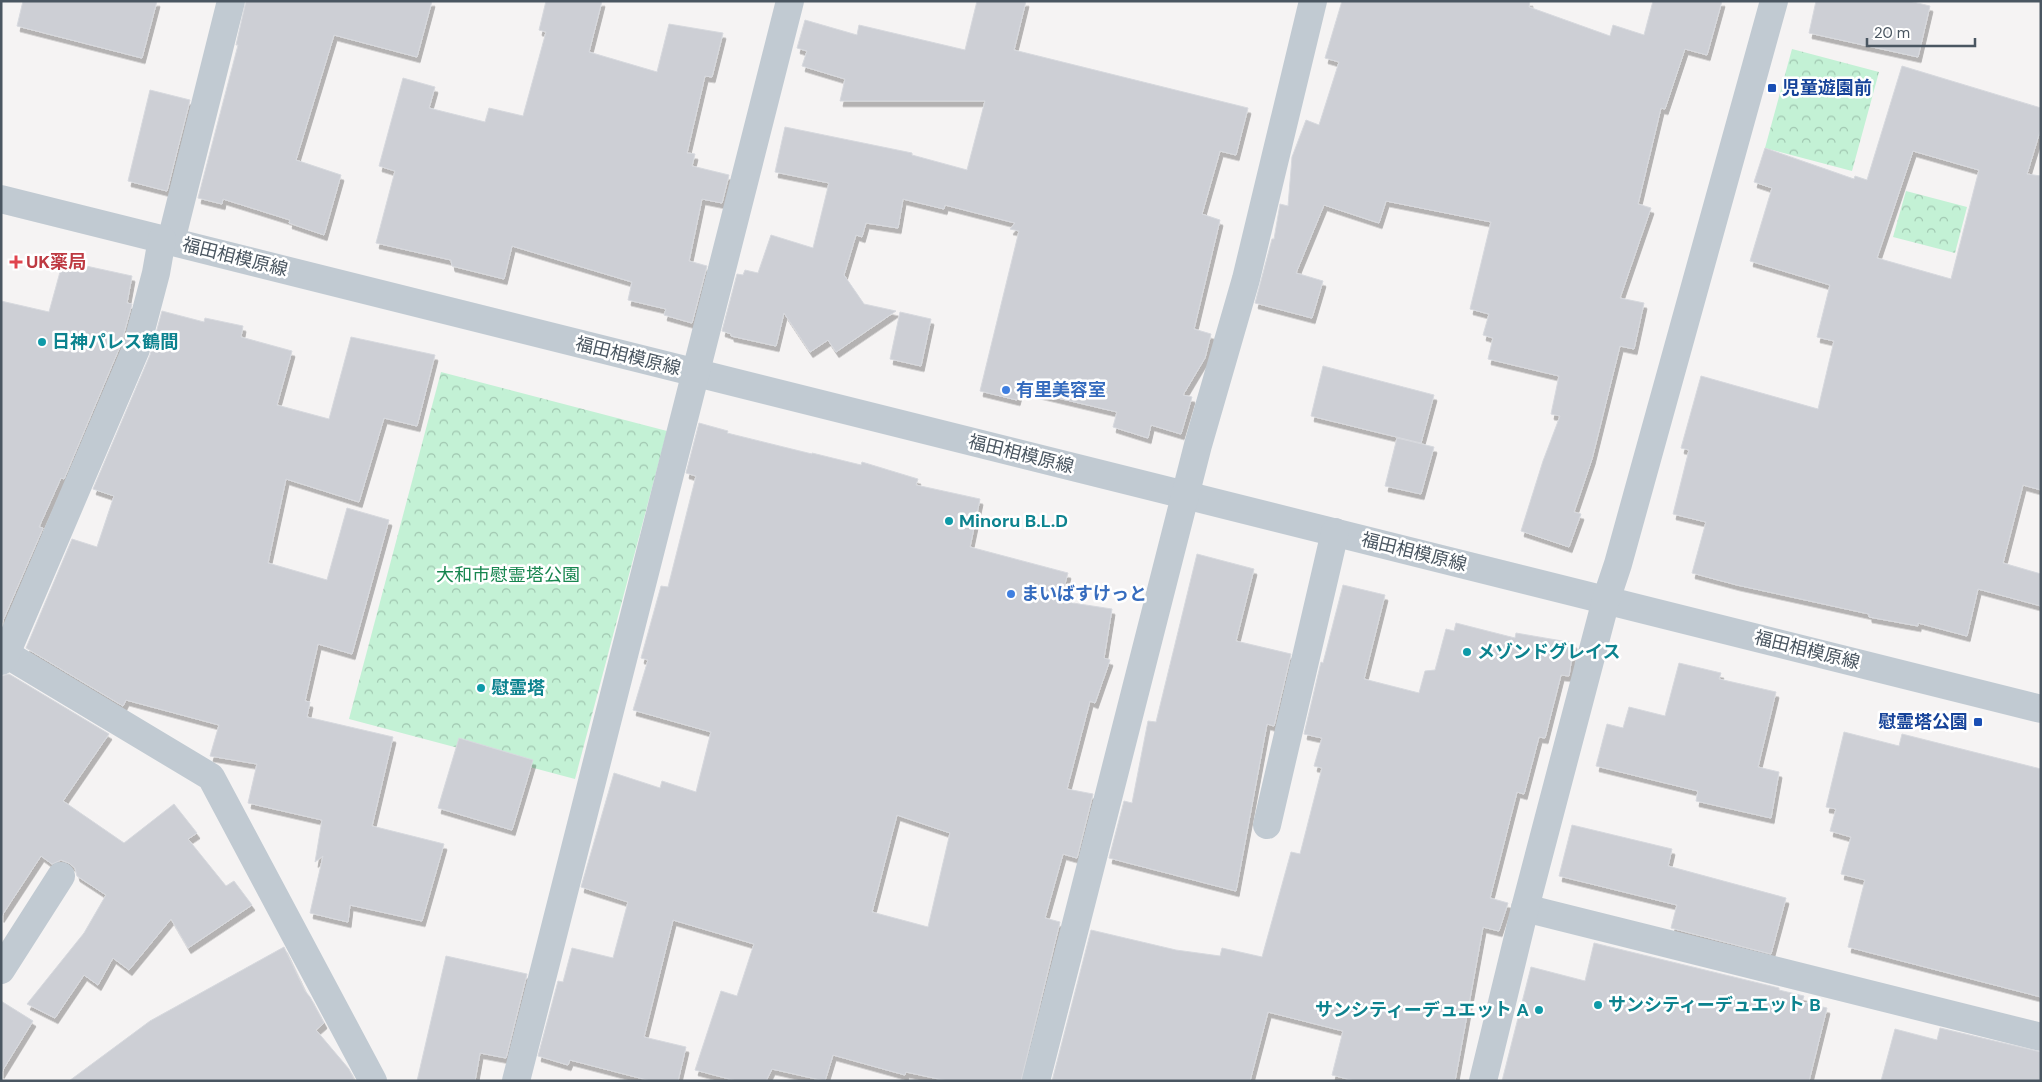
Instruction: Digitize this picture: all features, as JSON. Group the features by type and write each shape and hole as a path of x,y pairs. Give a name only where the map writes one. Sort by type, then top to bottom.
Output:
{"street":[{"path":"231,1 136,348 3,655 211,777 373,1081"},
{"path":"516,1081 790,1"},
{"path":"1036,1081 1186,495 1246,279 1313,1"},
{"path":"1484,1081 1525,908 1606,600 1632,516 1774,1"},
{"name":"福田相模原線","path":"1,199 2041,709"},
{"path":"1267,825 1335,532"},
{"path":"1,970 61,876"},
{"path":"1525,908 2041,1036"}],"green space":[{"path":"1792,49 1879,72 1852,171 1765,148"},
{"path":"1906,191 1967,207 1955,253 1893,237"},
{"name":"大和市慰霊塔公園","path":"441,372 667,431 575,779 349,719"}],"building":[{"path":"23,1 157,1 142,58 17,26"},
{"path":"246,1 432,1 417,57 334,35 296,160 341,175 324,235 289,223 290,220 223,199 222,204 198,198 238,45 236,45"},
{"path":"546,1 602,1 589,52 657,72 669,24 723,33 712,77 705,76 687,153 695,154 692,166 729,175 722,203 702,199 689,261 707,266 692,323 664,315 666,309 628,300 632,282 512,246 504,279 452,266 451,260 376,243 395,171 379,166 403,78 435,87 429,108 485,122 489,108 523,116 546,32 539,30"},
{"path":"977,1 1026,1 1014,50 1248,108 1236,155 1220,151 1202,214 1220,220 1194,329 1211,334 1205,358 1183,395 1192,397 1181,434 1151,425 1148,438 1113,427 1117,412 1020,389 1017,400 980,391 1019,231 1010,229 1015,223 945,205 944,209 903,199 898,228 866,223 862,237 856,235 844,275 864,304 896,311 836,352 828,340 810,352 784,313 776,346 731,336 731,334 722,331 737,274 743,275 745,270 758,273 771,235 813,248 829,183 775,172 785,127 912,153 912,155 967,170 985,101 840,101 845,79 802,66 807,51 797,48 805,20 857,35 859,25 965,50"},
{"path":"1342,1 1530,1 1529,7 1610,36 1613,25 1644,35 1653,1 1722,1 1707,55 1685,49 1665,109 1661,108 1638,204 1651,208 1620,298 1644,303 1634,349 1620,346 1592,459 1574,512 1581,514 1569,547 1521,531 1543,461 1560,416 1551,414 1559,376 1488,359 1493,338 1483,335 1489,314 1470,309 1491,222 1386,201 1379,223 1324,205 1296,273 1323,281 1312,318 1255,303 1272,239 1274,239 1280,204 1288,206 1292,157 1306,120 1319,125 1339,62 1325,58"},
{"path":"1816,1 1909,1 1930,6 1918,57 1809,33"},
{"path":"1902,66 2041,108 2041,128 2027,174 2041,176 2041,490 2023,485 2003,563 2041,574 2041,606 1978,589 1967,636 1918,623 1918,626 1869,617 1869,614 1737,585 1692,573 1706,522 1673,514 1689,450 1681,448 1701,376 1818,409 1834,341 1817,337 1830,285 1750,261 1772,188 1754,182 1765,148 1854,179 1855,176 1867,180","holes":["1913,151 1979,170 1951,279 1877,258"]},
{"path":"150,90 190,100 167,191 128,181"},
{"path":"63,261 132,276 127,303 132,304 121,344 64,479 61,478 39,527 43,528 1,625 1,301 49,312"},
{"path":"162,311 204,322 205,318 243,326 241,337 292,351 277,405 329,419 351,337 435,355 417,426 384,418 359,502 286,479 268,563 327,580 347,508 389,520 352,654 318,644 305,701 310,702 307,717 393,737 372,826 444,844 422,921 350,905 348,922 310,913 323,856 315,862 322,820 248,803 257,764 210,756 219,725 126,700 123,706 26,648 72,539 97,547 114,496 93,489 150,355"},
{"path":"900,312 931,319 921,366 890,359"},
{"path":"1323,366 1434,395 1421,443 1311,416"},
{"path":"699,423 728,431 727,433 861,465 862,462 918,479 916,485 980,499 970,547 1068,573 1060,601 1112,609 1104,658 1110,660 1095,703 1090,701 1067,789 1093,794 1077,858 1063,854 1045,918 1060,922 1021,1081 948,1081 906,1072 905,1075 833,1055 825,1081 772,1069 766,1081 737,1081 695,1070 721,991 737,996 754,944 673,920 644,1037 686,1047 678,1081 651,1081 570,1060 568,1065 538,1056 558,981 563,982 572,948 613,958 628,902 581,887 614,773 660,788 662,781 696,792 711,732 633,710 648,660 641,658 661,586 668,587 696,476 686,473","holes":["897,815 950,833 928,927 872,912"]},
{"path":"1397,438 1434,447 1421,494 1385,486"},
{"path":"1197,554 1254,569 1236,641 1291,654 1274,726 1267,724 1236,891 1109,858 1124,801 1132,803 1148,721 1156,722"},
{"path":"1343,585 1385,595 1364,679 1419,693 1425,671 1435,670 1446,629 1454,631 1456,623 1515,638 1516,633 1574,643 1569,676 1561,675 1545,738 1539,737 1524,794 1517,792 1490,898 1508,903 1499,931 1483,927 1455,1081 1355,1081 1332,1075 1343,1031 1268,1012 1250,1081 1052,1081 1091,930 1176,950 1220,956 1222,948 1262,957 1291,852 1300,854 1322,768 1314,766 1322,738 1304,734 1321,662 1323,663"},
{"path":"1679,663 1721,673 1719,679 1776,692 1758,767 1779,772 1771,818 1696,801 1698,791 1596,766 1607,724 1623,728 1629,707 1665,716"},
{"path":"9,674 109,734 63,801 124,843 174,804 197,833 188,839 226,886 234,881 252,905 188,948 171,919 129,970 113,958 98,985 84,975 55,1018 27,1004 84,933 106,895 77,876 75,868 69,863 61,860 52,864 41,856 1,917 1,676"},
{"path":"1844,732 1899,746 1902,734 2041,769 2041,997 1848,947 1865,880 1841,874 1851,837 1830,831 1836,809 1826,807"},
{"path":"459,738 533,760 512,830 438,808"},
{"path":"1572,825 1672,849 1668,866 1786,898 1771,954 1671,928 1677,905 1559,876"},
{"path":"1594,943 1779,988 1779,990 1804,996 1802,1002 1827,1008 1809,1081 1502,1081 1531,967 1585,981"},
{"path":"284,947 305,991 324,1023 316,1030 349,1069 355,1081 69,1081 150,1021"},
{"path":"446,956 527,974 506,1058 480,1053 475,1081 417,1081"},
{"path":"1,1001 33,1021 1,1073"},
{"path":"1940,1028 2041,1052 2041,1081 1881,1081 1895,1029 1937,1040"}],"place":[{"name":"児童遊園前","path":"1772,88"},
{"name":"UK薬局","path":"16,262"},
{"name":"日神パレス鶴間","path":"42,342"},
{"name":"有里美容室","path":"1006,390"},
{"name":"Minoru B.L.D","path":"949,521"},
{"name":"まいばすけっと","path":"1011,594"},
{"name":"メゾンドグレイス","path":"1467,652"},
{"name":"慰霊塔","path":"481,688"},
{"name":"慰霊塔公園","path":"1978,722"},
{"name":"サンシティーデュエット B","path":"1598,1005"},
{"name":"サンシティーデュエット A","path":"1539,1010"}]}
